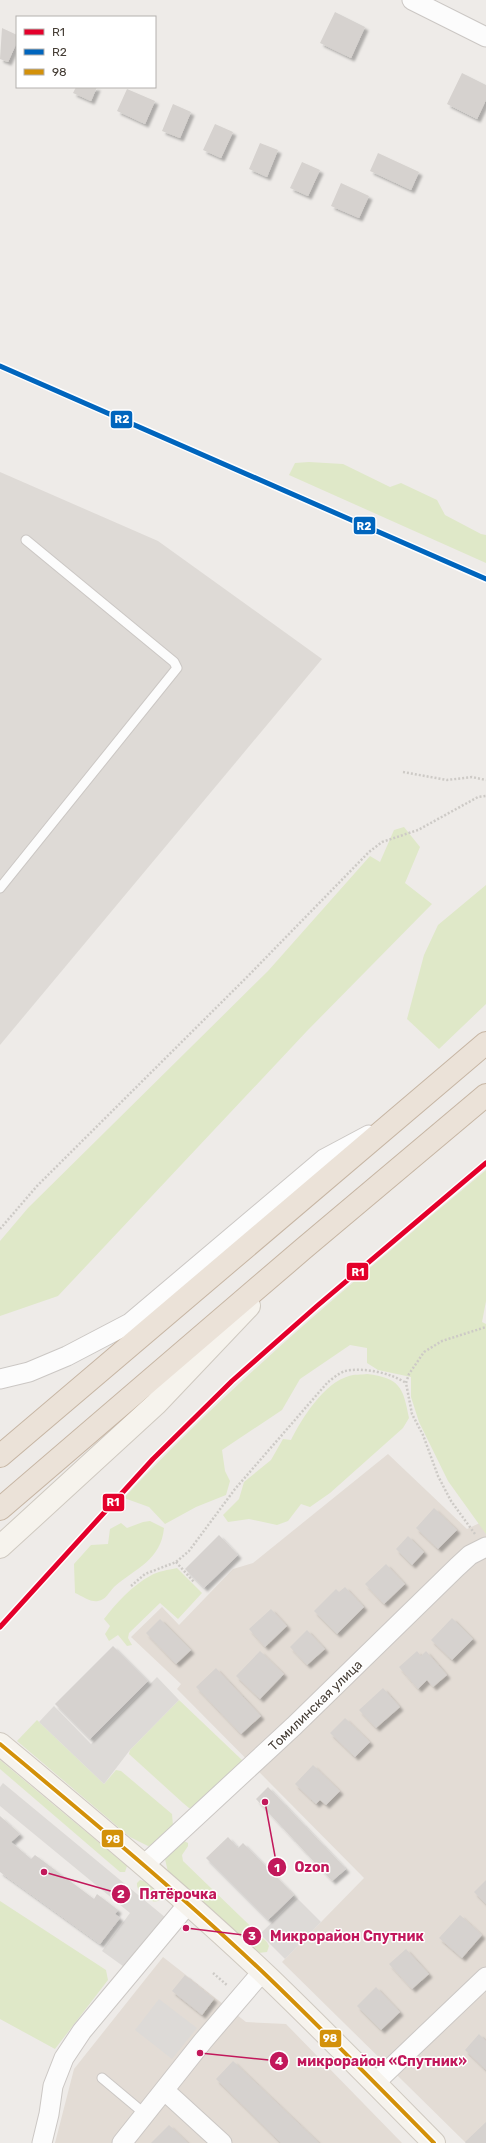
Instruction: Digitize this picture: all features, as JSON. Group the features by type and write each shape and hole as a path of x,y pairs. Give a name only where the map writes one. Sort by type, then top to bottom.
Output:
{"highway":[{"path":"0,1456 486,1043"},
{"path":"0,1510 302,1249 486,1095"}],"street":[{"path":"412,0 486,37"},
{"path":"0,1385 67,1356 130,1323 324,1159 390,1124"},
{"path":"0,1547 156,1404 302,1249"},
{"path":"0,1378 29,1372"},
{"name":"Томилинская улица","path":"144,1865 294,1726 457,1567 470,1555 486,1547"},
{"path":"0,1744 188,1904 266,1976 434,2143"},
{"path":"42,2143 54,2086 64,2058 87,2025 188,1904"},
{"path":"164,2090 188,2047 241,1982 245,1975 245,1966 238,1950"},
{"path":"122,2143 164,2090 266,1976"},
{"path":"375,2083 486,1977"},
{"path":"164,2090 222,2143"}],"lane":[{"path":"0,888 176,668 174,662 26,540"},
{"path":"102,2078 145,2114"}],"path":[{"path":"403,772 447,780 472,777 486,780"},
{"path":"0,1229 37,1186 248,976 369,852 382,842 418,830 478,797 486,796"},
{"path":"486,1327 442,1341 424,1352 409,1374 406,1383 412,1414 423,1435 438,1476 451,1501 486,1547"},
{"path":"131,1586 145,1574 176,1562 197,1542 235,1489 327,1383 345,1371 368,1370 386,1374 406,1383"},
{"path":"176,1562 194,1582"},
{"path":"213,1973 229,1985 225,1990"}],"shaded area":[{"path":"0,472 158,541 322,659 0,1045"},
{"path":"388,1454 467,1529 486,1520 486,2143 466,2143 282,1962 364,1878 177,1689 181,1684 131,1637 162,1607 179,1625 233,1569 253,1563"},
{"path":"157,1677 179,1700 130,1750 104,1784 39,1722 54,1706 91,1744"},
{"path":"3,1783 166,1918 127,1969 102,1951 130,1913 0,1806 0,1787"},
{"path":"297,1898 321,1922 285,1959 260,1934"},
{"path":"163,1957 246,2022 286,2024 402,2143 55,2143 74,2069"},
{"path":"159,1999 197,2028 172,2059 135,2030"}],"green space":[{"path":"309,462 343,464 390,487 401,483 437,500 445,515 481,534 486,535 486,563 289,475 295,463"},
{"path":"404,827 420,847 405,883 432,904 307,1031 58,1296 0,1316 0,1241 28,1208 268,971 370,856 380,862 394,830"},
{"path":"486,885 486,1004 439,1049 407,1019 424,955 438,925"},
{"path":"486,1170 486,1301 482,1322 486,1324 486,1534 448,1481 419,1422 411,1397 411,1377 378,1370 367,1363 367,1348 350,1345 300,1379 282,1410 222,1450 225,1471 230,1481 226,1495 196,1507 165,1524 149,1507 124,1498 166,1454 254,1370 392,1249"},
{"path":"367,1374 387,1378 398,1386 402,1392 409,1418 403,1428 330,1493 310,1507 301,1504 288,1521 277,1525 249,1519 228,1522 223,1515 239,1499 244,1482 271,1460 283,1439 291,1440 315,1402 331,1386 340,1380 351,1375"},
{"path":"150,1521 164,1528 162,1539 153,1556 114,1587 101,1600 93,1601 75,1593 74,1564 91,1545 108,1544 110,1529 121,1523 127,1528"},
{"path":"177,1568 202,1593 178,1619 160,1603 129,1633 128,1638 132,1645 127,1646 118,1635 109,1641 105,1634 110,1626 104,1619 113,1607 137,1584 153,1574"},
{"path":"179,1700 242,1760 243,1764 194,1808 189,1808 129,1754 130,1750"},
{"path":"37,1720 104,1784 116,1770 121,1771 172,1814 173,1826 153,1845 148,1846 130,1837 17,1741"},
{"path":"0,1760 127,1866 125,1872 120,1872 0,1769"},
{"path":"184,1841 188,1843 188,1846 182,1855 183,1861 267,1942 269,1946 267,1952 258,1953 168,1872 165,1859 179,1842"},
{"path":"140,1880 152,1886 158,1892 161,1897 158,1901 151,1901 141,1893 137,1886 137,1883"},
{"path":"0,1901 106,1970 108,1980 55,2049 0,2019"}],"building":[{"path":"335,12 365,27 351,58 320,43"},
{"path":"2,28 16,35 16,44 8,62 0,59"},
{"path":"462,73 486,85 486,100 477,119 447,104"},
{"path":"76,88 97,88 91,101 73,93"},
{"path":"127,89 155,101 145,124 117,111"},
{"path":"173,104 191,112 180,138 162,131"},
{"path":"215,124 233,132 221,158 203,150"},
{"path":"260,143 278,150 267,177 249,169"},
{"path":"378,153 419,172 411,190 370,171"},
{"path":"302,162 320,170 308,196 290,188"},
{"path":"341,183 369,196 359,218 331,206"},
{"path":"434,1508 457,1530 438,1549 416,1528"},
{"path":"219,1535 238,1555 204,1588 185,1569"},
{"path":"408,1536 424,1552 412,1565 396,1549"},
{"path":"386,1564 405,1584 384,1604 365,1584"},
{"path":"345,1587 364,1607 337,1634 314,1611 336,1589 339,1592"},
{"path":"271,1609 287,1626 265,1647 249,1629"},
{"path":"452,1618 473,1639 452,1660 431,1640"},
{"path":"160,1619 191,1650 176,1664 146,1633"},
{"path":"307,1630 325,1649 307,1665 290,1647"},
{"path":"113,1646 148,1681 90,1739 55,1704"},
{"path":"260,1651 284,1674 260,1699 236,1676"},
{"path":"417,1651 421,1656 426,1651 447,1675 433,1687 427,1680 418,1689 399,1667"},
{"path":"216,1668 261,1716 241,1734 196,1687"},
{"path":"383,1688 400,1707 376,1728 359,1710"},
{"path":"345,1718 370,1742 355,1757 330,1733"},
{"path":"313,1765 340,1791 326,1805 320,1800 316,1804 295,1784"},
{"path":"268,1787 346,1869 332,1881 256,1799"},
{"path":"0,1816 20,1834 11,1842 31,1859 35,1855 94,1899 97,1894 118,1910 115,1914 120,1918 100,1944 0,1872"},
{"path":"228,1837 238,1848 243,1843 294,1895 268,1920 206,1858"},
{"path":"486,1880 486,1904 474,1892"},
{"path":"460,1915 482,1935 462,1958 439,1938"},
{"path":"406,1949 429,1974 412,1989 389,1964"},
{"path":"185,1975 214,1999 202,2015 172,1991"},
{"path":"376,1987 400,2012 381,2030 357,2006"},
{"path":"479,2034 486,2041 486,2070 465,2050"},
{"path":"233,2061 319,2143 281,2143 216,2079"},
{"path":"486,2122 486,2143 465,2142"},
{"path":"169,2125 188,2143 151,2143"}],"transit line":[{"name":"R2","path":"0,366 486,579"},
{"name":"R1","path":"0,1627 153,1459 232,1381 317,1306 486,1163"},
{"name":"98","path":"0,1744 136,1859 269,1978 434,2143"}],"place":[{"name":"Ozon","path":"265,1802"},
{"name":"Пятёрочка","path":"44,1872"},
{"name":"Микрорайон Спутник","path":"186,1928"},
{"name":"микрорайон «Спутник»","path":"200,2053"}]}
